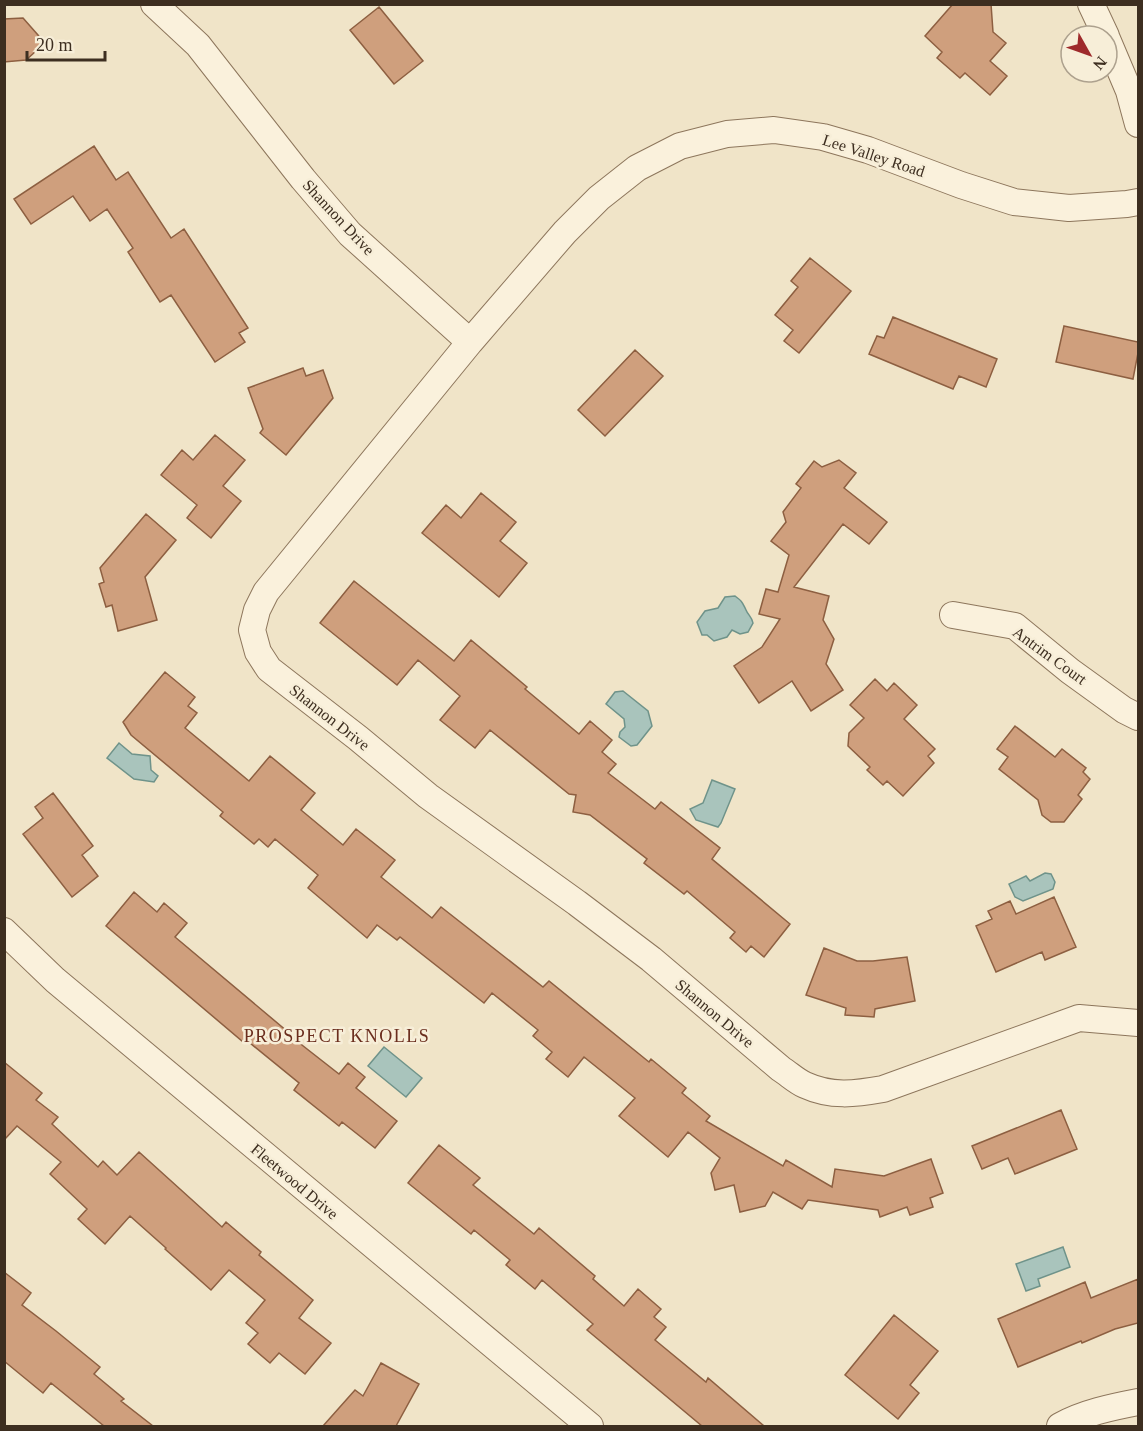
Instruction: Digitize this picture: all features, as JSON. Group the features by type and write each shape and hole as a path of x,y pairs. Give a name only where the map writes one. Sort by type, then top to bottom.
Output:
{"street":[{"name":"Shannon Drive","path":"154,4 198,45 303,179 350,234 470,342 266,592 257,610 252,630 258,652 269,669 428,796 651,958 781,1069 803,1084 828,1093 855,1094 883,1089 1079,1018 1138,1023"},
{"path":"1091,4 1100,24"},
{"path":"1119,68 1129,91 1138,124"},
{"name":"Lee Valley Road","path":"470,342 598,198 636,168 680,146 728,134 774,130 823,137 868,150 1014,202 1070,208 1138,202"},
{"name":"Antrim Court","path":"953,615 1015,626 1070,671 1124,710 1138,717"},
{"name":"Fleetwood Drive","path":"4,931 64,987 590,1426"},
{"path":"1060,1426 1070,1420 1138,1402"}],"water":[{"path":"735,596 742,602 753,623 748,632 740,634 732,630 727,637 714,641 707,635 702,635 697,622 705,611 718,608 725,597"},
{"path":"623,691 648,711 652,726 637,745 631,746 619,737 625,727 624,719 606,704 615,692"},
{"path":"119,743 132,754 150,756 151,770 158,776 154,782 134,779 107,758"},
{"path":"712,780 735,789 718,827 696,820 690,809 703,803"},
{"path":"1045,873 1051,874 1055,882 1053,889 1023,901 1015,897 1009,884 1026,876 1030,881"},
{"path":"384,1047 422,1078 406,1097 368,1066"},
{"path":"1063,1247 1070,1267 1038,1279 1040,1286 1026,1291 1016,1264"}],"building":[{"path":"953,4 991,4 993,32 1006,43 990,61 1007,76 990,95 965,73 960,78 937,58 942,52 925,36"},
{"path":"379,7 423,61 394,84 350,30"},
{"path":"23,18 45,43 26,60 4,62 4,19"},
{"path":"94,146 116,180 128,172 171,238 184,229 248,328 239,333 245,342 215,362 171,295 160,302 128,252 133,248 107,209 90,221 73,196 31,224 14,199"},
{"path":"810,258 851,291 799,353 784,341 793,330 775,315 798,287 791,281"},
{"path":"893,317 997,359 986,387 959,376 953,389 869,354 877,336 884,338"},
{"path":"1064,326 1138,342 1133,379 1056,362"},
{"path":"635,350 663,376 605,436 578,410"},
{"path":"303,368 306,376 323,370 333,398 286,455 260,433 263,429 248,388"},
{"path":"215,435 245,460 223,486 241,501 211,538 187,518 197,505 161,475 182,450 193,460"},
{"path":"839,460 856,473 844,488 887,522 869,544 843,524 794,587 829,596 823,620 834,639 826,664 843,690 811,711 792,681 759,703 734,666 762,647 780,619 759,614 766,589 778,592 789,555 771,541 786,522 783,512 801,488 796,484 814,461 822,467"},
{"path":"481,493 516,522 500,541 527,563 499,597 422,533 446,505 461,518"},
{"path":"146,514 176,540 145,577 157,620 118,631 112,605 106,607 99,584 104,582 100,568"},
{"path":"354,581 454,661 471,640 579,734 590,721 612,740 602,752 616,764 608,773 655,809 661,802 720,848 712,859 790,924 764,957 751,946 746,952 730,938 735,932 687,891 684,894 644,863 647,859 590,815 573,812 576,795 569,794 490,730 475,748 440,720 460,696 418,660 397,685 320,623"},
{"path":"165,672 195,697 188,706 197,713 185,728 249,781 270,756 315,793 301,810 343,845 356,829 395,860 381,877 432,918 441,907 543,987 549,981 649,1062 651,1059 686,1088 682,1093 710,1116 706,1121 783,1166 786,1160 832,1187 835,1169 884,1176 931,1159 943,1193 930,1198 933,1207 910,1215 907,1207 880,1217 878,1210 808,1200 802,1209 773,1192 765,1206 740,1212 734,1185 715,1190 711,1173 720,1158 688,1132 668,1157 619,1116 635,1098 584,1057 568,1077 546,1059 552,1052 533,1036 538,1030 492,993 484,1003 400,937 397,940 377,925 367,938 308,888 318,875 275,839 268,847 259,839 254,844 220,816 223,812 131,735 123,722"},
{"path":"875,679 887,691 894,683 917,705 904,719 935,749 928,756 934,763 903,796 887,781 883,785 867,770 870,767 848,746 849,733 864,718 850,705"},
{"path":"1015,726 1055,757 1062,749 1086,768 1083,772 1090,779 1078,795 1082,799 1064,822 1051,822 1042,815 1038,800 999,769 1008,757 997,749"},
{"path":"53,793 93,846 82,855 98,876 72,897 23,834 43,818 35,807"},
{"path":"134,892 157,912 164,903 187,923 175,937 293,1038 339,1074 348,1063 365,1077 356,1088 397,1121 375,1148 342,1122 339,1126 294,1090 299,1083 245,1039 242,1041 106,926"},
{"path":"1054,897 1076,947 1045,960 1042,952 996,972 976,926 992,919 988,911 1010,901 1016,914"},
{"path":"824,948 857,961 907,957 915,1001 875,1009 874,1017 845,1015 846,1008 806,995"},
{"path":"4,1062 42,1093 36,1100 58,1117 52,1124 98,1167 103,1161 117,1175 139,1152 222,1227 226,1222 261,1252 259,1255 313,1300 299,1318 331,1343 305,1374 279,1353 270,1363 248,1344 258,1333 246,1323 265,1300 229,1270 211,1290 130,1216 105,1244 78,1219 87,1209 50,1174 61,1162 17,1126 4,1140"},
{"path":"1061,1110 1077,1149 1015,1174 1008,1158 982,1169 972,1146"},
{"path":"439,1145 480,1178 473,1185 534,1234 539,1228 595,1276 593,1279 624,1306 638,1289 661,1309 654,1317 666,1327 655,1340 706,1382 708,1378 764,1426 702,1426 587,1330 593,1324 542,1280 535,1289 506,1265 510,1260 474,1230 471,1234 408,1183"},
{"path":"4,1272 31,1293 22,1305 100,1367 94,1374 124,1399 121,1401 153,1426 104,1426 51,1383 43,1393 4,1361"},
{"path":"1138,1279 1138,1323 1115,1329 1082,1343 1081,1341 1018,1367 998,1319 1085,1282 1091,1298"},
{"path":"894,1315 938,1351 910,1385 919,1393 898,1419 845,1375"},
{"path":"381,1363 419,1384 396,1426 323,1426 355,1390 363,1396"}],"district":[{"name":"PROSPECT KNOLLS","path":"337,1036"}]}
